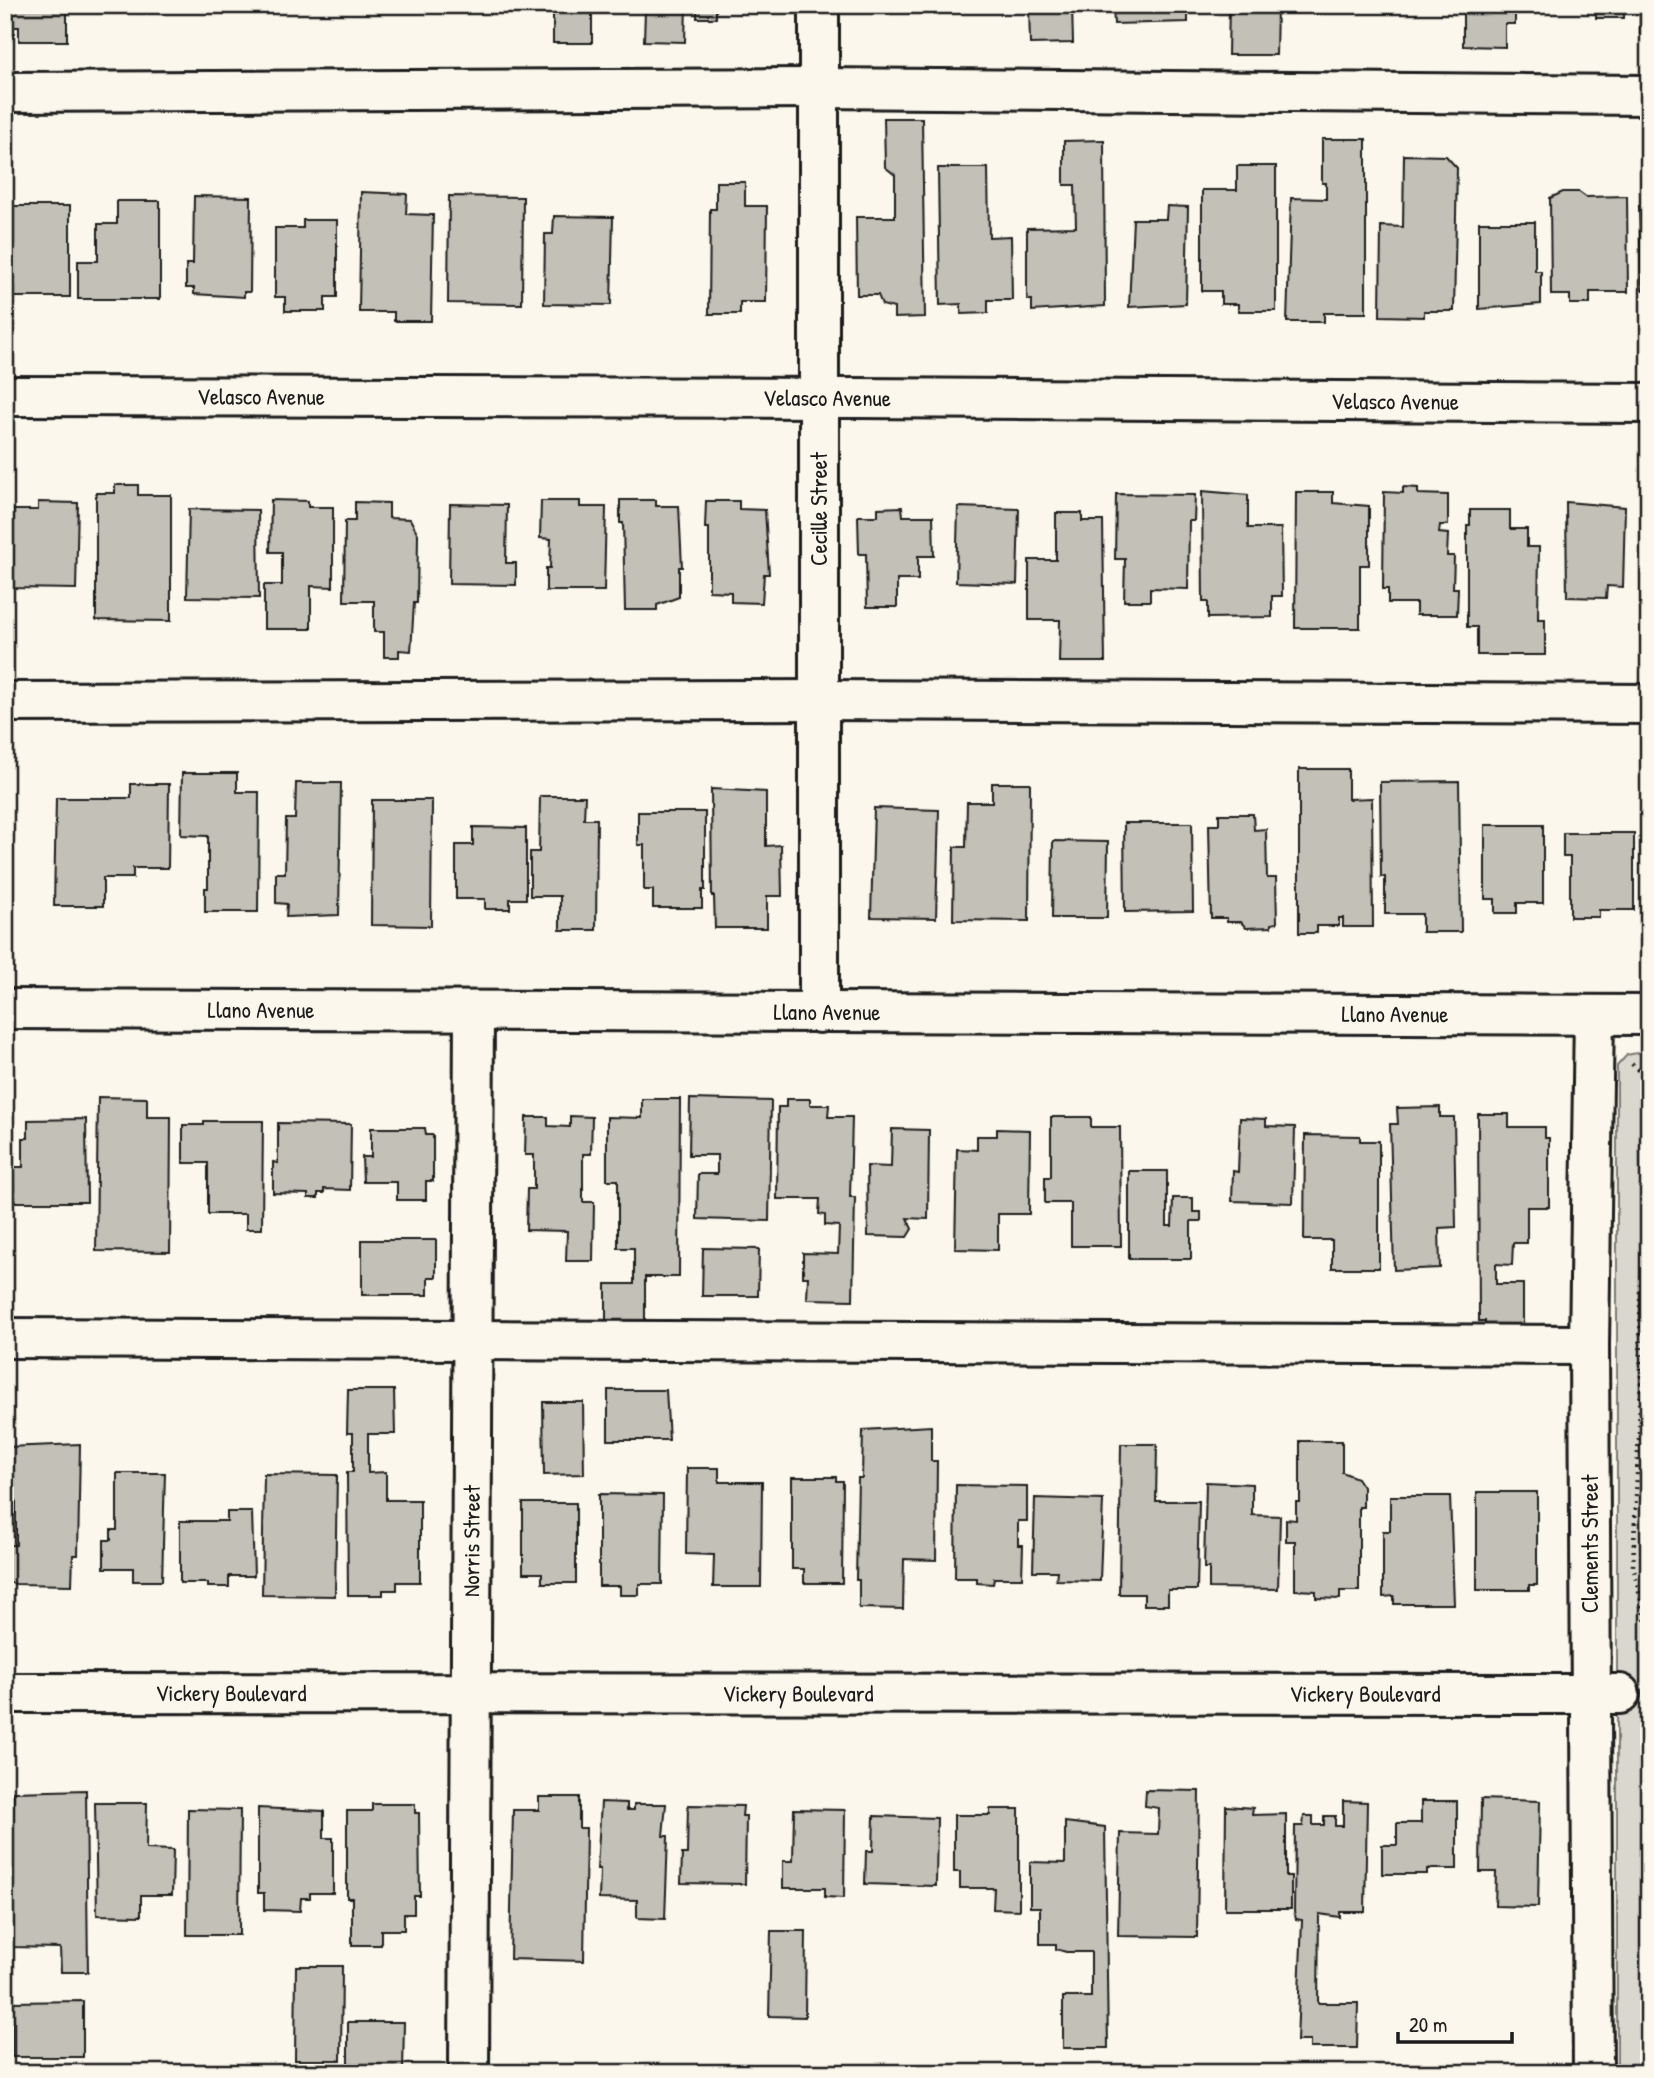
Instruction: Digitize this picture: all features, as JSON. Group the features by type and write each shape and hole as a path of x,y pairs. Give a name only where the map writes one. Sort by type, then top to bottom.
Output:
{"street":[{"name":"Cecille Street","path":"819,5 819,1013"},
{"path":"5,92 819,88 1649,94"},
{"name":"Velasco Avenue","path":"5,396 1649,403"},
{"path":"5,702 819,700 1649,704"},
{"name":"Llano Avenue","path":"5,1009 1649,1015"},
{"name":"Norris Street","path":"469,2073 474,1010"},
{"name":"Clements Street","path":"1593,2073 1605,1695 1589,1345 1594,1015"},
{"path":"5,1338 1589,1345"},
{"name":"Vickery Boulevard","path":"5,1693 1605,1695"}],"path":[{"path":"1625,1056 1649,1081"},
{"path":"1649,1243 1640,1290 1641,1383 1633,1566 1649,1636"}],"shaded area":[{"path":"1649,1052 1649,2073 1617,2073 1617,1066 1627,1055"}],"building":[{"path":"5,5 67,5 67,41 19,41 19,27 5,27"},
{"path":"553,5 592,5 592,43 553,43"},
{"path":"612,5 686,5 685,42 644,41 645,10 612,9"},
{"path":"692,5 732,7 716,7 716,18 697,18 697,7"},
{"path":"1029,5 1072,5 1073,43 1030,44"},
{"path":"1113,5 1188,5 1188,22 1114,24"},
{"path":"1229,5 1277,5 1276,55 1228,55"},
{"path":"1463,5 1515,6 1515,24 1505,24 1505,47 1463,46"},
{"path":"1596,5 1624,5 1624,18 1596,18"},
{"path":"1640,5 1649,5 1649,34 1640,34"},
{"path":"884,118 922,118 925,317 894,318 894,308 882,305 878,295 857,295 856,217 895,217 895,175 885,167"},
{"path":"1322,139 1366,139 1366,313 1324,313 1324,322 1287,322 1291,198 1326,199 1326,183 1322,183"},
{"path":"1104,140 1105,306 1032,311 1032,300 1027,300 1027,228 1076,227 1075,185 1064,185 1064,141"},
{"path":"1404,155 1446,156 1457,168 1454,311 1424,311 1424,317 1380,316 1381,226 1403,227"},
{"path":"1237,166 1276,166 1276,311 1238,311 1238,304 1221,304 1221,291 1202,291 1202,190 1237,190"},
{"path":"938,168 988,168 989,237 1011,236 1012,300 988,300 988,313 961,314 961,304 940,305"},
{"path":"716,182 745,182 745,206 767,206 766,302 740,302 740,314 709,314 710,209 716,209"},
{"path":"361,192 407,194 406,214 433,215 431,321 394,321 394,312 359,312"},
{"path":"1563,192 1579,192 1586,197 1627,196 1628,292 1590,292 1590,304 1570,304 1570,295 1551,295 1550,198"},
{"path":"194,196 251,197 250,292 244,292 244,297 194,294 194,288 186,288 186,264 193,264"},
{"path":"449,196 523,197 522,304 448,303"},
{"path":"117,201 160,201 160,299 78,299 78,261 98,261 98,224 117,224"},
{"path":"5,206 70,206 70,297 5,297"},
{"path":"1167,206 1188,207 1186,304 1129,307 1133,219 1166,219"},
{"path":"1639,206 1649,206 1649,290 1642,290"},
{"path":"554,216 613,217 611,305 544,304 545,234 553,234"},
{"path":"303,220 337,220 337,297 325,297 325,311 285,311 285,297 275,297 275,228 303,228"},
{"path":"1479,222 1535,222 1535,271 1541,271 1541,304 1479,309"},
{"path":"115,485 138,485 138,495 171,495 171,621 96,620 96,493 115,493"},
{"path":"1403,487 1418,488 1418,494 1448,495 1448,525 1440,525 1439,533 1448,534 1447,556 1454,556 1453,588 1458,588 1457,615 1416,615 1416,603 1388,603 1388,589 1383,589 1384,492 1403,493"},
{"path":"1202,491 1248,495 1248,528 1281,528 1282,596 1272,596 1272,617 1208,618 1208,602 1203,602"},
{"path":"1296,492 1333,492 1333,503 1369,506 1369,565 1360,565 1360,628 1295,628"},
{"path":"1116,494 1195,495 1194,521 1189,521 1188,589 1150,588 1150,601 1124,601 1125,559 1115,559"},
{"path":"271,500 308,501 308,507 333,507 333,587 311,586 311,629 264,629 264,585 282,585 282,552 270,552"},
{"path":"620,500 656,500 656,506 679,506 682,567 679,567 679,597 657,605 657,610 625,610"},
{"path":"541,501 580,501 580,507 606,507 604,591 546,591 546,568 550,568 551,539 540,538"},
{"path":"706,501 739,501 739,509 765,510 769,574 764,574 762,603 731,602 731,592 709,591"},
{"path":"38,502 78,503 76,589 11,588 12,510 38,510"},
{"path":"355,502 389,503 389,518 410,519 418,534 417,603 414,603 411,651 399,650 399,657 384,657 384,632 374,632 374,601 344,601 345,521 355,521"},
{"path":"1566,502 1625,507 1623,587 1607,586 1606,598 1567,597"},
{"path":"450,504 507,505 506,563 516,563 516,585 449,584"},
{"path":"902,507 903,516 933,516 934,556 918,556 918,580 897,580 897,607 867,607 866,554 859,554 858,516 878,516 878,508"},
{"path":"958,507 1019,509 1017,584 956,582"},
{"path":"189,509 258,510 259,598 187,597"},
{"path":"1470,510 1510,510 1510,529 1527,529 1527,547 1539,547 1538,619 1545,619 1545,655 1477,655 1477,627 1467,627 1467,525 1470,525"},
{"path":"1056,513 1082,513 1082,521 1103,521 1105,662 1059,662 1060,620 1029,620 1029,560 1056,560"},
{"path":"1299,769 1348,769 1348,799 1372,798 1373,927 1343,927 1343,918 1339,918 1339,926 1317,926 1317,933 1299,933"},
{"path":"182,773 237,773 237,792 259,792 258,912 205,912 208,836 181,835"},
{"path":"1459,781 1461,932 1422,932 1422,914 1385,914 1385,877 1381,877 1380,782"},
{"path":"296,783 341,783 339,915 286,917 287,904 276,903 276,873 285,873 286,819 295,819"},
{"path":"992,783 1030,783 1029,921 953,920 954,847 966,847 967,802 992,802"},
{"path":"131,784 169,784 168,868 133,868 133,878 103,878 103,906 54,906 56,798 131,798"},
{"path":"711,789 766,792 766,846 781,845 782,896 767,896 767,928 715,928"},
{"path":"540,796 585,796 584,819 597,819 596,930 560,930 560,896 530,896 530,852 539,852"},
{"path":"372,800 432,800 431,926 371,925"},
{"path":"874,808 939,810 936,918 871,917"},
{"path":"638,812 705,812 705,890 702,890 702,908 653,908 653,890 644,890 644,845 638,845"},
{"path":"1219,814 1253,814 1254,830 1266,829 1267,878 1276,878 1277,923 1271,924 1271,927 1246,928 1241,922 1227,922 1227,918 1211,918 1209,825 1219,825"},
{"path":"1124,823 1192,823 1193,911 1125,912"},
{"path":"1485,825 1543,825 1543,903 1517,903 1517,913 1495,913 1495,899 1485,899"},
{"path":"473,827 526,828 526,899 510,899 510,909 485,909 485,899 456,899 456,845 473,845"},
{"path":"1563,833 1634,833 1634,910 1599,910 1599,917 1570,917 1570,857 1563,857"},
{"path":"1053,841 1108,842 1107,918 1052,918"},
{"path":"98,1097 147,1098 147,1117 171,1117 170,1252 96,1251"},
{"path":"642,1099 680,1099 679,1277 645,1277 645,1320 606,1320 606,1284 634,1284 634,1248 618,1248 618,1180 607,1180 607,1117 642,1118"},
{"path":"690,1099 771,1101 769,1221 697,1219 698,1174 717,1174 717,1155 689,1155"},
{"path":"786,1099 810,1099 810,1105 829,1105 828,1117 852,1117 850,1197 855,1197 853,1300 807,1299 808,1277 803,1277 803,1253 838,1254 839,1226 825,1225 825,1215 819,1214 820,1199 777,1199 778,1107 786,1107"},
{"path":"1440,1107 1440,1117 1454,1117 1456,1227 1439,1228 1440,1268 1394,1270 1390,1124 1398,1124 1397,1108"},
{"path":"1478,1114 1509,1114 1509,1127 1545,1127 1545,1138 1549,1138 1549,1207 1527,1207 1527,1243 1513,1243 1512,1265 1496,1264 1496,1284 1523,1284 1523,1331 1485,1330 1485,1321 1479,1321"},
{"path":"570,1116 592,1117 591,1154 583,1154 583,1202 594,1202 593,1261 566,1261 567,1231 526,1230 527,1189 534,1189 534,1155 525,1155 526,1117 548,1117 548,1126 570,1127"},
{"path":"1051,1117 1091,1117 1091,1127 1120,1127 1121,1246 1071,1246 1071,1203 1045,1203 1045,1177 1051,1177"},
{"path":"1240,1118 1266,1119 1266,1126 1295,1127 1293,1203 1232,1201 1233,1171 1238,1172"},
{"path":"86,1119 87,1202 14,1202 13,1167 23,1167 23,1138 28,1138 28,1120"},
{"path":"204,1121 263,1121 262,1229 246,1229 246,1214 208,1214 208,1163 183,1163 183,1125 204,1125"},
{"path":"278,1123 351,1124 350,1190 324,1189 324,1193 318,1193 318,1198 308,1198 308,1194 273,1193 273,1162 278,1163"},
{"path":"371,1128 425,1128 426,1135 433,1135 433,1181 426,1181 426,1200 397,1200 397,1182 363,1182 362,1157 371,1157"},
{"path":"892,1129 929,1130 928,1219 907,1218 912,1229 907,1237 868,1236 867,1166 891,1167"},
{"path":"997,1129 1030,1130 1029,1214 998,1214 998,1250 955,1249 957,1149 977,1150 977,1136 997,1136"},
{"path":"1305,1135 1360,1136 1360,1141 1379,1141 1379,1268 1332,1268 1332,1240 1304,1240"},
{"path":"1129,1171 1167,1171 1167,1226 1172,1226 1173,1198 1193,1198 1193,1212 1201,1212 1201,1221 1191,1221 1191,1259 1129,1259"},
{"path":"362,1240 436,1240 436,1277 428,1277 428,1295 362,1295"},
{"path":"703,1248 759,1249 758,1296 702,1296"},
{"path":"348,1390 394,1390 395,1434 368,1434 368,1473 386,1472 386,1500 420,1500 420,1582 397,1582 397,1590 383,1590 383,1595 348,1595 347,1472 353,1472 353,1433 347,1433"},
{"path":"608,1390 666,1390 669,1440 608,1440"},
{"path":"543,1402 583,1402 584,1474 544,1475"},
{"path":"931,1426 931,1461 937,1461 936,1560 904,1559 903,1609 859,1608 859,1580 856,1580 858,1478 862,1478 863,1430"},
{"path":"1300,1441 1342,1441 1342,1472 1357,1478 1363,1487 1363,1507 1359,1507 1359,1591 1340,1591 1340,1599 1316,1598 1316,1591 1295,1590 1295,1541 1286,1541 1286,1519 1296,1520 1296,1502 1300,1502"},
{"path":"80,1444 78,1555 73,1555 72,1585 5,1582 5,1545 16,1545 16,1500 6,1499 6,1447"},
{"path":"1121,1444 1157,1444 1156,1501 1199,1501 1197,1590 1168,1590 1168,1605 1144,1605 1144,1594 1119,1594"},
{"path":"687,1468 719,1468 719,1482 762,1482 761,1587 713,1587 714,1555 686,1554"},
{"path":"117,1473 165,1473 162,1581 133,1581 133,1568 104,1568 104,1540 111,1540 111,1530 117,1530"},
{"path":"264,1474 337,1475 335,1596 262,1595"},
{"path":"792,1477 836,1477 836,1481 843,1481 842,1583 804,1583 804,1569 792,1569"},
{"path":"1206,1482 1252,1484 1252,1515 1280,1516 1278,1589 1209,1588 1209,1568 1204,1568"},
{"path":"956,1485 1027,1486 1027,1521 1018,1521 1018,1545 1023,1545 1022,1578 994,1578 993,1584 977,1583 977,1578 955,1578"},
{"path":"1477,1492 1537,1492 1537,1585 1529,1585 1529,1590 1477,1590"},
{"path":"599,1494 663,1495 662,1584 639,1584 639,1595 620,1595 620,1586 599,1586"},
{"path":"1390,1496 1450,1496 1454,1604 1394,1604 1394,1596 1383,1597 1383,1531 1390,1531"},
{"path":"1035,1498 1103,1500 1100,1581 1056,1580 1057,1571 1033,1571"},
{"path":"523,1503 576,1503 576,1583 542,1583 542,1573 523,1573"},
{"path":"227,1512 252,1512 254,1576 229,1576 229,1587 208,1587 208,1583 180,1583 180,1521 227,1521"},
{"path":"86,1790 88,1972 61,1972 60,1948 12,1947 13,1792"},
{"path":"1146,1790 1199,1791 1197,1937 1118,1936 1120,1833 1158,1834 1159,1808 1145,1806"},
{"path":"539,1797 579,1797 579,1828 586,1828 584,1961 510,1959 513,1810 539,1810"},
{"path":"1481,1799 1540,1801 1538,1907 1495,1906 1496,1872 1480,1872"},
{"path":"1343,1801 1367,1802 1365,1912 1340,1912 1340,1917 1319,1914 1318,2003 1358,2003 1357,2048 1310,2048 1310,2041 1297,2041 1302,1920 1296,1919 1294,1911 1295,1826 1303,1826 1304,1816 1313,1816 1313,1825 1324,1825 1324,1816 1335,1816 1335,1826 1343,1826"},
{"path":"1421,1801 1457,1801 1457,1869 1427,1869 1427,1874 1382,1874 1382,1845 1397,1845 1397,1823 1421,1823"},
{"path":"601,1802 627,1803 627,1810 634,1810 634,1804 666,1804 663,1836 668,1836 665,1919 637,1918 637,1900 599,1899 600,1869 597,1869"},
{"path":"95,1803 147,1803 146,1849 173,1850 172,1895 141,1895 141,1916 97,1915"},
{"path":"372,1804 415,1804 415,1813 419,1813 420,1896 414,1896 414,1914 404,1914 404,1930 381,1930 381,1945 352,1945 352,1898 347,1898 347,1811 372,1811"},
{"path":"688,1805 743,1806 742,1816 746,1816 745,1884 681,1883 682,1854 687,1854"},
{"path":"1226,1806 1253,1808 1252,1815 1286,1814 1286,1876 1291,1876 1291,1909 1225,1909"},
{"path":"258,1808 324,1811 324,1838 333,1838 333,1893 310,1893 310,1898 301,1898 300,1911 264,1910 264,1893 258,1893"},
{"path":"188,1809 240,1810 239,1935 187,1935"},
{"path":"794,1809 845,1810 844,1898 825,1897 825,1888 783,1888 783,1861 793,1861"},
{"path":"990,1809 1019,1809 1019,1910 993,1909 994,1888 960,1888 960,1872 954,1872 954,1815 990,1815"},
{"path":"874,1816 937,1818 936,1886 865,1884 866,1851 873,1851"},
{"path":"1065,1822 1105,1827 1108,2048 1063,2048 1063,1997 1091,1997 1091,1952 1066,1952 1056,1949 1056,1944 1040,1944 1040,1907 1030,1907 1030,1862 1065,1863"},
{"path":"771,1931 806,1931 805,2017 769,2016"},
{"path":"296,1966 342,1966 341,2060 295,2060"},
{"path":"83,2001 83,2057 12,2057 12,2002"},
{"path":"348,2022 404,2022 403,2073 348,2073"}]}
